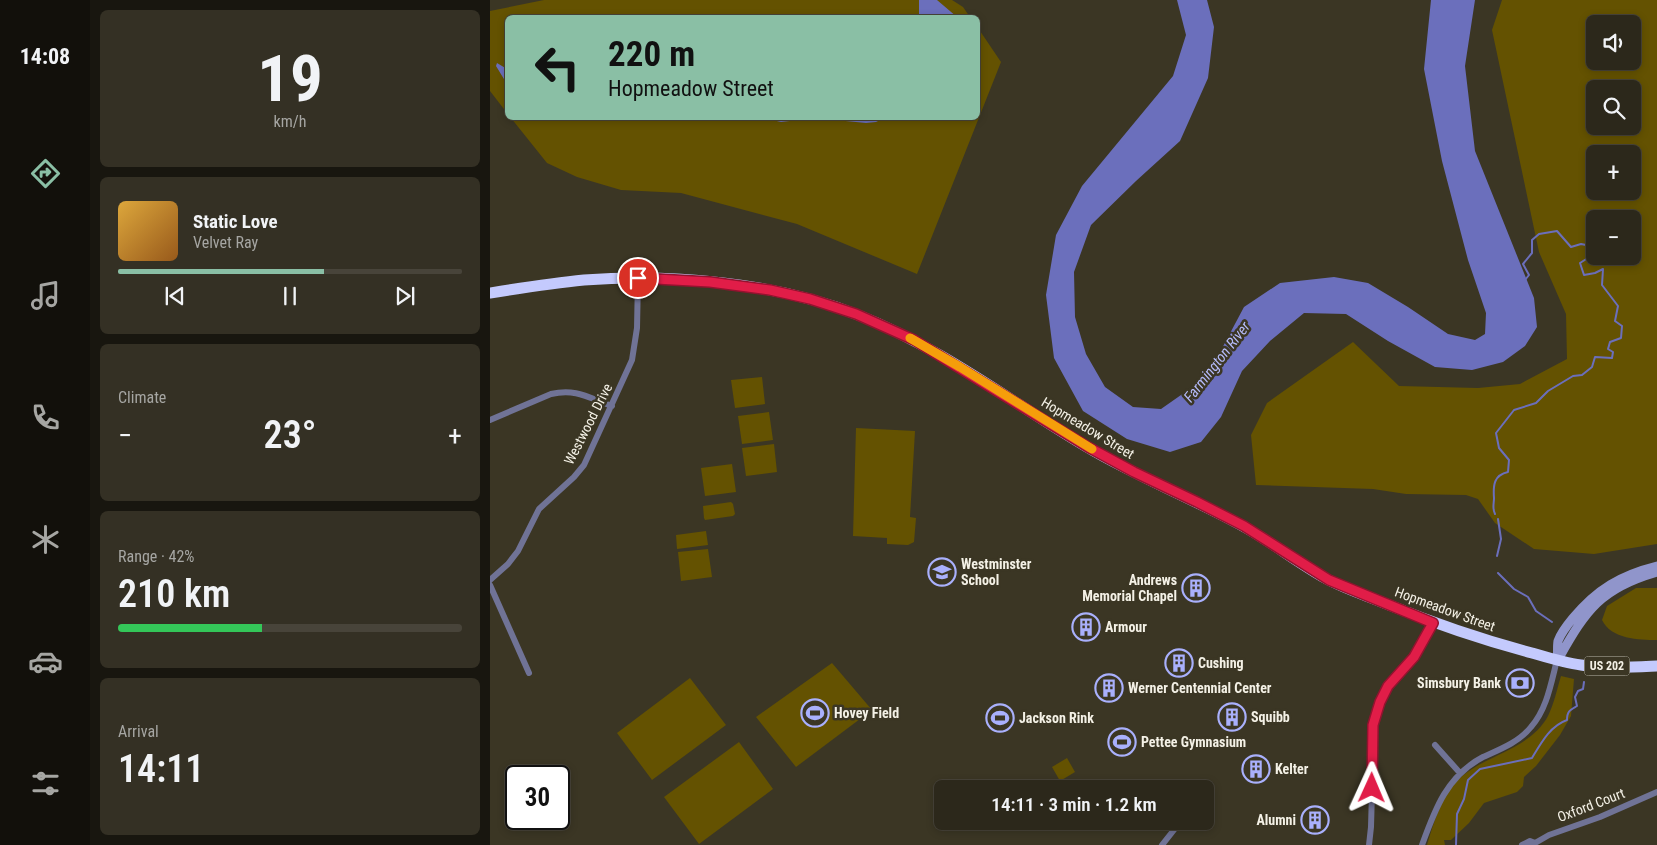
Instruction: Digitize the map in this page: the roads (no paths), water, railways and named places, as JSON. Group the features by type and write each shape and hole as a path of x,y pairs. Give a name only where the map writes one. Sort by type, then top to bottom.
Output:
{"highway":[{"name":"Hopmeadow Street","path":"490,293 580,281 638,278 710,282 770,290 810,299 856,314 914,340 1088,447 1134,472 1244,526 1329,580 1433,623 1497,644 1558,660 1584,666 1657,666"}],"street":[{"name":"Westwood Drive","path":"490,580 508,564 518,551 539,509 574,477 584,464 628,370 636,342 638,278"},
{"path":"490,420 551,394 561,392 584,395 612,406"},
{"path":"1558,660 1558,641 1569,622 1585,603 1599,591 1622,577 1657,566"},
{"path":"1422,845 1444,791 1460,773 1481,758 1518,740 1533,726 1544,706 1558,660 1577,626 1598,601 1625,583 1657,572"},
{"path":"490,585 529,672"},
{"path":"1369,845 1372,827 1374,721 1388,686 1414,657 1433,623"},
{"path":"1435,745 1460,773"},
{"name":"Oxford Court","path":"1522,845 1530,841 1536,844 1549,835 1600,817 1657,792"},
{"path":"1162,845 1174,830"}],"water":[{"path":"919,0 937,0 955,15 919,15"},
{"name":"Farmington River","path":"1177,0 1207,0 1214,27 1208,78 1180,141 1091,225 1074,272 1075,317 1086,354 1105,387 1133,407 1161,409 1191,388 1219,354 1244,307 1280,283 1334,277 1368,283 1448,334 1475,340 1485,334 1486,313 1468,260 1442,161 1424,69 1431,0 1475,0 1465,66 1475,151 1534,298 1537,327 1525,346 1503,362 1472,370 1435,367 1388,341 1346,314 1304,313 1270,341 1242,371 1221,417 1201,442 1170,452 1127,439 1083,411 1054,358 1046,295 1056,235 1082,186 1173,76 1186,35"},
{"path":"497,63 505,68 505,81 496,66"},
{"path":"772,120 798,120 781,122"},
{"path":"835,120 880,120 866,123"}],"waterway":[{"path":"1495,514 1493,508 1495,481 1503,473 1508,472 1509,460 1499,448 1496,433 1514,410 1536,403 1548,391 1573,376 1582,375 1592,367 1595,357 1612,358 1613,352 1608,349 1610,342 1621,338 1622,326 1615,321 1618,306 1602,285 1603,269 1584,275 1580,263 1591,256 1586,245 1581,244 1571,247 1557,231 1539,234 1532,240 1532,253 1523,264 1529,275 1525,280"},
{"path":"1497,556 1501,539 1498,519"},
{"path":"1498,573 1514,589 1528,597 1536,611 1552,622"},
{"path":"1456,845 1457,814 1464,799 1468,780 1480,769 1532,758 1546,736 1556,726 1567,720 1569,711 1577,706 1575,697 1578,691 1583,689 1584,682"}],"place":[{"name":"Westminster School","path":"942,572"},
{"name":"Andrews Memorial Chapel","path":"1196,588"},
{"name":"Armour","path":"1086,627"},
{"name":"Cushing","path":"1179,663"},
{"name":"Simsbury Bank","path":"1520,683"},
{"name":"Werner Centennial Center","path":"1109,688"},
{"name":"Hovey Field","path":"815,713"},
{"name":"Squibb","path":"1232,717"},
{"name":"Jackson Rink","path":"1000,718"},
{"name":"Pettee Gymnasium","path":"1122,742"},
{"name":"Kelter","path":"1256,769"},
{"name":"Alumni","path":"1315,820"}]}
